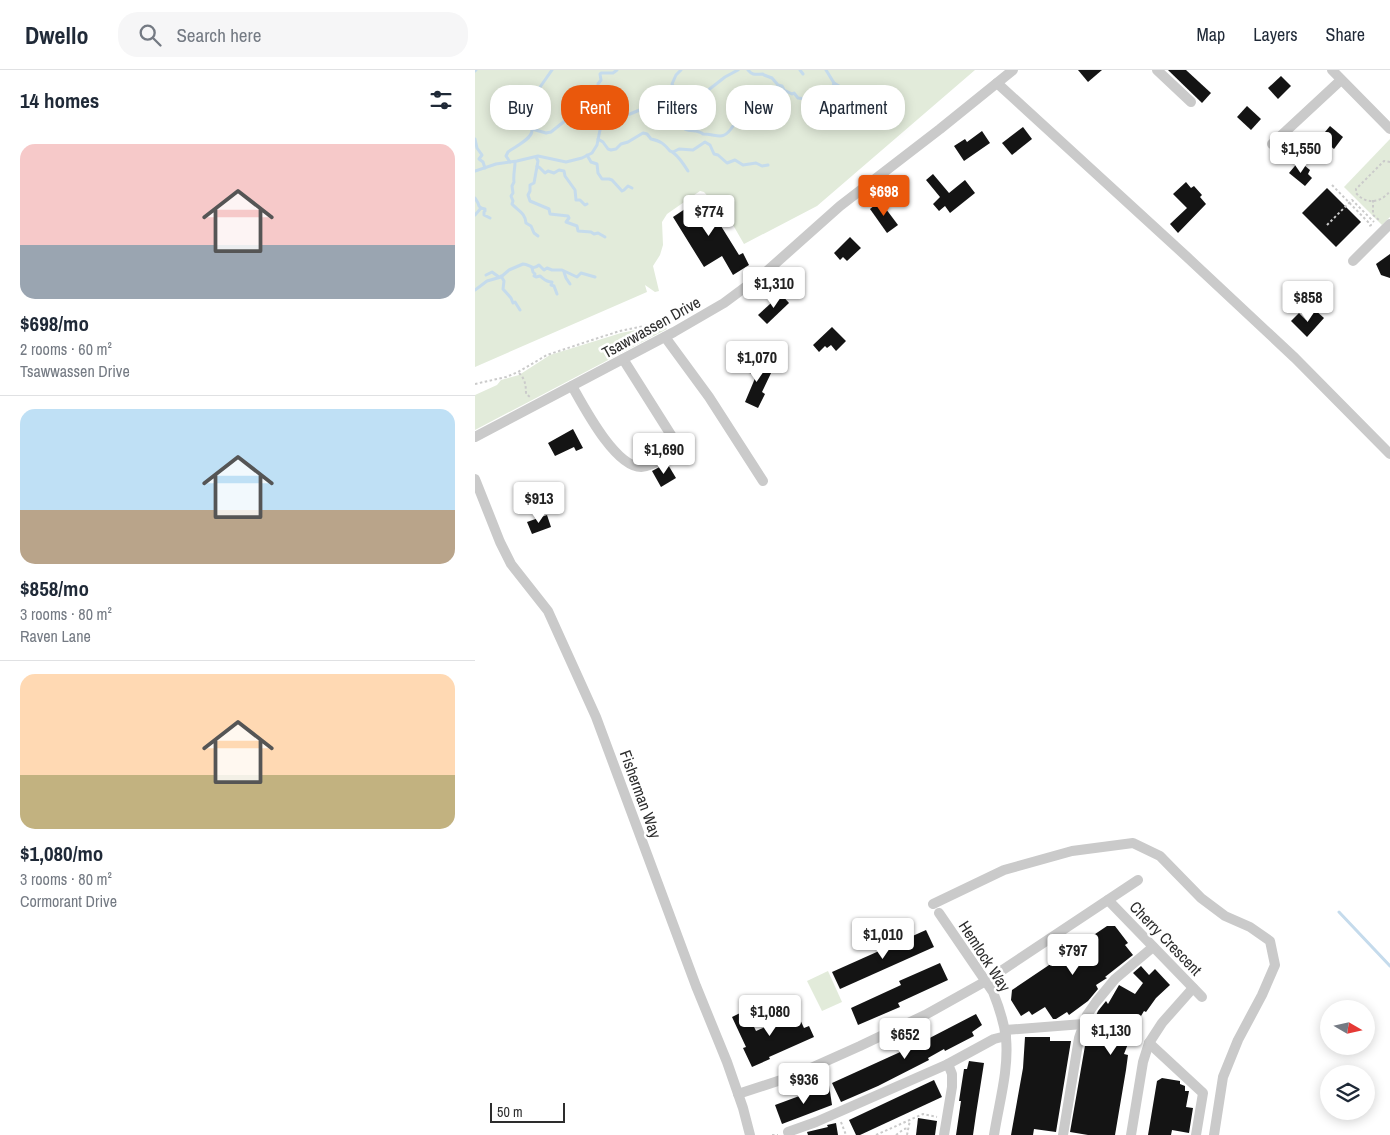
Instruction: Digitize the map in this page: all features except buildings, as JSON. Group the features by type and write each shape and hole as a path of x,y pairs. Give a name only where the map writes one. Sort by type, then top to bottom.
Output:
{"street":[{"name":"Tsawwassen Drive","path":"475,438 665,337 746,288 840,206 1013,70"},
{"path":"1157,70 1191,102"},
{"path":"1332,70 1390,128"},
{"path":"1272,144 1341,80"},
{"path":"997,83 1187,256 1295,358 1390,454"},
{"path":"1353,261 1386,223"},
{"path":"665,337 709,397 763,481"},
{"path":"572,386 590,417 623,460 641,467 667,456 672,450 673,442 671,435 623,359"},
{"name":"Fisherman Way","path":"475,479 500,542 511,564 548,612 596,717 727,1062 750,1135"},
{"path":"933,904 1004,870 1072,851 1133,843 1160,856 1201,898 1225,916 1250,926 1270,941 1275,965 1262,995 1238,1040 1223,1077 1214,1135"},
{"path":"738,1094 793,1076 925,1015 986,982 1138,880"},
{"name":"Cherry Crescent","path":"1108,900 1202,997"},
{"name":"Hemlock Way","path":"939,913 993,992 999,1007 1005,1033 1005,1066 995,1135"},
{"path":"1063,1135 1083,1024 1106,988 1153,947"},
{"path":"1131,1135 1143,1062 1149,1042 1162,1023 1193,988"},
{"path":"783,1133 808,1130 837,1112 948,1064 1005,1033 1083,1024"},
{"path":"1149,1042 1203,1093 1196,1135"},
{"path":"945,1135 952,1086 952,1074 948,1064"}],"path":[{"path":"1390,162 1384,161 1356,189 1356,193 1364,200 1373,200 1383,198 1390,191"},
{"path":"1331,185 1371,225 1377,219"},
{"path":"1373,200 1373,215 1386,223"},
{"path":"1327,225 1349,203"},
{"path":"475,384 519,372 547,355 572,346 620,331 659,323"},
{"path":"519,372 526,385 527,394 535,406"},
{"path":"837,1112 845,1135"},
{"path":"876,1135 925,1114 947,1119"},
{"path":"907,1135 910,1120"},
{"path":"897,1135 904,1129 909,1128"},
{"path":"772,1135 783,1133"}],"green space":[{"path":"475,70 975,70 817,206 744,244 722,206 718,208 704,192 700,191 667,214 662,222 663,245 660,255 653,266 659,291 655,292 645,285 647,292 475,367"},
{"path":"1390,139 1390,217 1382,225 1344,187"},
{"path":"661,325 667,329 475,430 475,395 497,385 501,380 519,375 550,355 621,333"},
{"path":"828,971 842,1002 822,1011 807,981"}],"water":[{"path":"788,997 793,1007 764,1020 763,1016 767,1014 765,1008"}],"waterway":[{"path":"510,162 506,156 508,152 526,140 531,134 531,118 544,104 544,101 538,96 538,90 552,70"},
{"path":"536,130 546,133 551,132 566,120 574,119 579,111 589,103 594,104 597,102 601,89 598,86 601,80 600,74 613,73 617,70"},
{"path":"673,85 676,75 681,70"},
{"path":"475,171 496,164 538,156 566,162 582,158 592,153 597,145 600,130 604,123 610,119 630,114 654,104 662,103 684,108 691,106 699,102 702,95 725,77 738,70"},
{"path":"748,70 753,74 763,74 772,78 784,90 792,94 794,93 798,98 801,98"},
{"path":"800,70 803,74"},
{"path":"826,70 837,85"},
{"path":"690,130 720,136 723,136 730,130"},
{"path":"598,139 611,150 643,133 647,134 651,139 662,143 675,154 688,171"},
{"path":"475,139 477,148 482,155 479,159 483,162 485,168"},
{"path":"673,152 679,149 693,150 705,142 710,145 714,154 727,163 735,160 743,165 756,163 762,166 768,165"},
{"path":"587,155 591,162 597,164 598,173 602,179 612,180 622,191 628,186 632,188"},
{"path":"536,157 538,161 534,183 530,185 528,195 530,201 549,209 550,214 568,216 569,218 566,222 577,226 578,231 598,233 605,237"},
{"path":"515,162 513,193 511,196 512,204 523,214 526,223 531,226 534,233 538,236"},
{"path":"537,166 545,173 548,171 554,173 559,170 564,171 565,176 575,190 576,200 580,200 585,205 587,204"},
{"path":"475,198 479,206 485,209 484,215 490,218"},
{"path":"475,215 481,208"},
{"path":"475,290 487,281 501,277 509,270 523,264 533,267 539,265 544,270 547,268 562,270 577,277 581,273 595,277"},
{"path":"532,268 534,276 540,276 552,282 551,285 554,286 557,294"},
{"path":"486,275 492,272 499,277"},
{"path":"564,272 570,284"},
{"path":"501,276 504,281 503,289 520,310"},
{"path":"1339,912 1390,966"}]}
